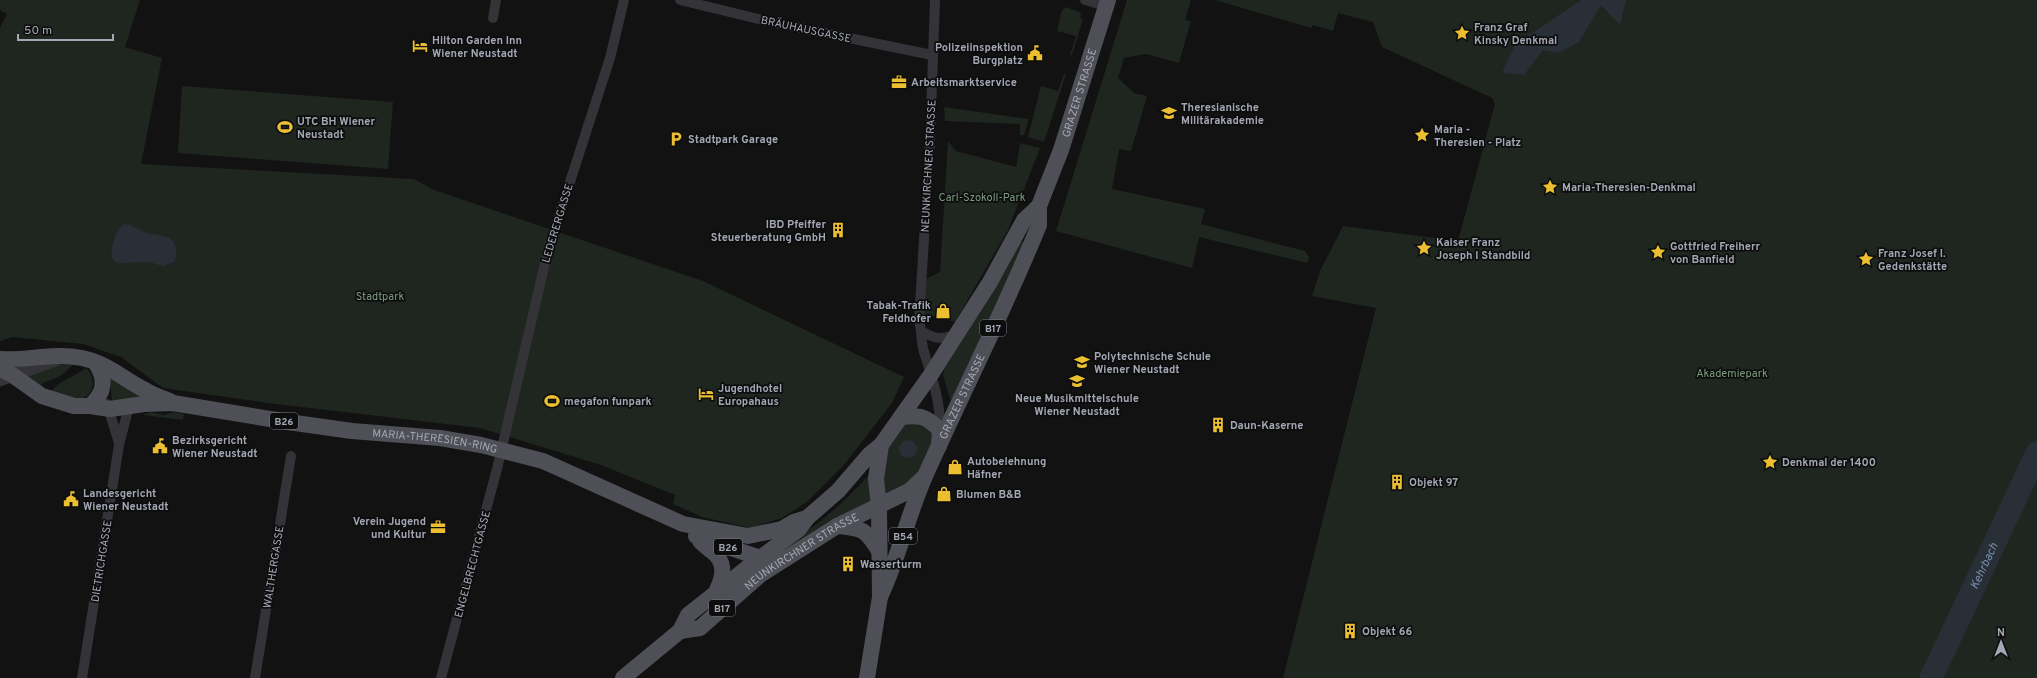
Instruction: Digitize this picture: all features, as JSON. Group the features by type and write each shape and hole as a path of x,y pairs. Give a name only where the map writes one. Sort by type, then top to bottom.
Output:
{"main road":[{"name":"GRAZER STRASSE","path":"925,475 1039,225 1039,206 1061,150 1107,3"},
{"name":"GRAZER STRASSE","path":"881,445 932,373 990,282 1024,220 1039,206"},
{"name":"B26","path":"0,359 18,360 45,355 82,358 114,369 144,390 173,403"},
{"path":"90,406 101,393 103,382 101,370 95,362"},
{"name":"B26","path":"4,374 42,396 56,402 74,406 90,406 110,409 173,403"},
{"name":"MARIA-THERESIEN-RING","path":"173,403 352,431 440,438 502,450 544,461 683,524"},
{"path":"901,417 918,415 933,422 940,430 939,447"},
{"path":"879,507 876,479 881,445"},
{"name":"NEUNKIRCHNER STRASSE","path":"629,676 680,631 688,615 717,590 799,529 807,518 838,491 869,454 881,445"},
{"name":"NEUNKIRCHNER STRASSE","path":"680,631 700,628 760,576 837,526 909,492 925,475"},
{"name":"B54","path":"880,597 891,574 902,538 925,475"},
{"name":"B54","path":"867,678 880,597 879,507"},
{"name":"B26","path":"683,524 748,536 782,529 794,522 807,518"},
{"name":"B26","path":"683,524 706,548 717,555 723,569 722,580 717,590"},
{"name":"B54","path":"837,526 854,527 868,534 879,551"},
{"name":"B26","path":"696,536 759,559 772,561 788,558"},
{"name":"B26","path":"748,536 753,541 759,559 760,576"}],"street":[{"path":"493,18 496,0"},
{"name":"LEDERERGASSE","path":"502,450 548,250 610,58 624,0"},
{"name":"BRÄUHAUSGASSE","path":"680,0 737,14 932,55"},
{"name":"NEUNKIRCHNER STRASSE","path":"934,0 930,140 919,322 924,350 932,373 941,411 940,430"},
{"path":"1086,0 1107,3"},
{"path":"922,332 934,338 944,339 956,334"},
{"path":"4,374 54,362 60,356"},
{"name":"DIETRICHGASSE","path":"101,393 110,409 119,445"},
{"name":"DIETRICHGASSE","path":"82,678 119,445 129,406"},
{"name":"ENGELBRECHTGASSE","path":"441,678 502,450"},
{"name":"WALTHERGASSE","path":"255,678 291,456"}],"green space":[{"name":"Stadtpark","path":"0,0 140,0 125,47 162,58 141,164 414,179 434,190 703,281 904,377 892,403 844,465 808,501 782,518 750,528 702,517 673,504 675,495 601,465 480,428 268,403 163,388 121,357 83,344 12,337 0,341 0,28 7,14 0,10"},
{"path":"1127,0 1191,0 1185,20 1191,21 1179,63 1146,54 1124,58 1118,78 1134,93 1147,96 1131,151 1119,149 1112,189 1205,209 1201,224 1305,251 1309,257 1307,263 1199,237 1192,268 1056,231"},
{"name":"Akademiepark","path":"1215,0 2037,0 2037,678 1283,678 1376,308 1312,296 1320,271 1343,226 1458,241 1495,104 1492,98 1382,47 1373,22 1338,13 1333,31 1313,25 1311,28"},
{"path":"1066,7 1081,13 1080,18 1083,19 1072,55 1070,55 1076,36 1057,31 1062,10"},
{"path":"1064,74 1066,74 1044,142 1028,137 1041,86 1058,91"},
{"name":"UTC BH Wiener Neustadt","path":"182,86 393,102 388,169 178,153"},
{"path":"944,107 1029,119 1024,135 1020,135 1020,124 945,121"},
{"name":"Carl-Szokoll-Park","path":"948,141 956,151 1016,167 1020,143 1040,148 1008,230 955,322 935,316 919,321 922,281 940,272"},
{"path":"1021,241 1024,243 952,402 943,375 944,370 1005,272"},
{"path":"73,364 64,373 56,378 44,382 41,386 25,374 59,365"},
{"path":"86,368 92,376 93,381 93,386 89,395 79,399 72,399 51,392 58,384"},
{"path":"110,377 149,397 112,403"},
{"path":"150,412 164,415 174,412 184,414 183,420 143,415"},
{"path":"901,417 940,430 925,475 879,507 876,479"},
{"path":"870,474 872,501 829,521 783,552 781,550 822,520 845,500"}],"shaded area":[{"path":"1581,0 1626,0 1620,25 1601,5 1579,42 1558,53 1543,50 1524,75 1502,73 1515,45"},
{"path":"124,224 144,232 163,236 173,241 176,245 175,261 164,266 148,262 118,263 115,261 112,257 113,243 118,230"},
{"path":"904,440 912,440 917,445 915,456 912,458 904,458 899,453 899,445"}],"waterway":[{"name":"Kehrbach","path":"1931,678 2037,453"}],"place":[{"name":"Franz Graf Kinsky Denkmal","path":"1462,33"},
{"name":"Hilton Garden Inn Wiener Neustadt","path":"420,46"},
{"name":"Polizeiinspektion Burgplatz","path":"1035,53"},
{"name":"Arbeitsmarktservice","path":"899,82"},
{"name":"Theresianische Militärakademie","path":"1169,113"},
{"name":"UTC BH Wiener Neustadt","path":"285,127"},
{"name":"Maria - Theresien - Platz","path":"1422,135"},
{"name":"Stadtpark Garage","path":"676,139"},
{"name":"Maria-Theresien-Denkmal","path":"1550,187"},
{"name":"IBD Pfeiffer Steuerberatung GmbH","path":"838,230"},
{"name":"Kaiser Franz Joseph I Standbild","path":"1424,248"},
{"name":"Gottfried Freiherr von Banfield","path":"1658,252"},
{"name":"Franz Josef I. Gedenkstätte","path":"1866,259"},
{"name":"Tabak-Trafik Feldhofer","path":"943,311"},
{"name":"Polytechnische Schule Wiener Neustadt","path":"1082,362"},
{"name":"Neue Musikmittelschule Wiener Neustadt","path":"1077,381"},
{"name":"Jugendhotel Europahaus","path":"706,394"},
{"name":"megafon funpark","path":"552,401"},
{"name":"Daun-Kaserne","path":"1218,425"},
{"name":"Bezirksgericht Wiener Neustadt","path":"160,446"},
{"name":"Denkmal der 1400","path":"1770,462"},
{"name":"Autobelehnung Häfner","path":"955,467"},
{"name":"Objekt 97","path":"1397,482"},
{"name":"Blumen B&B","path":"944,494"},
{"name":"Landesgericht Wiener Neustadt","path":"71,499"},
{"name":"Verein Jugend und Kultur","path":"438,527"},
{"name":"Wasserturm","path":"848,564"},
{"name":"Objekt 66","path":"1350,631"}]}
